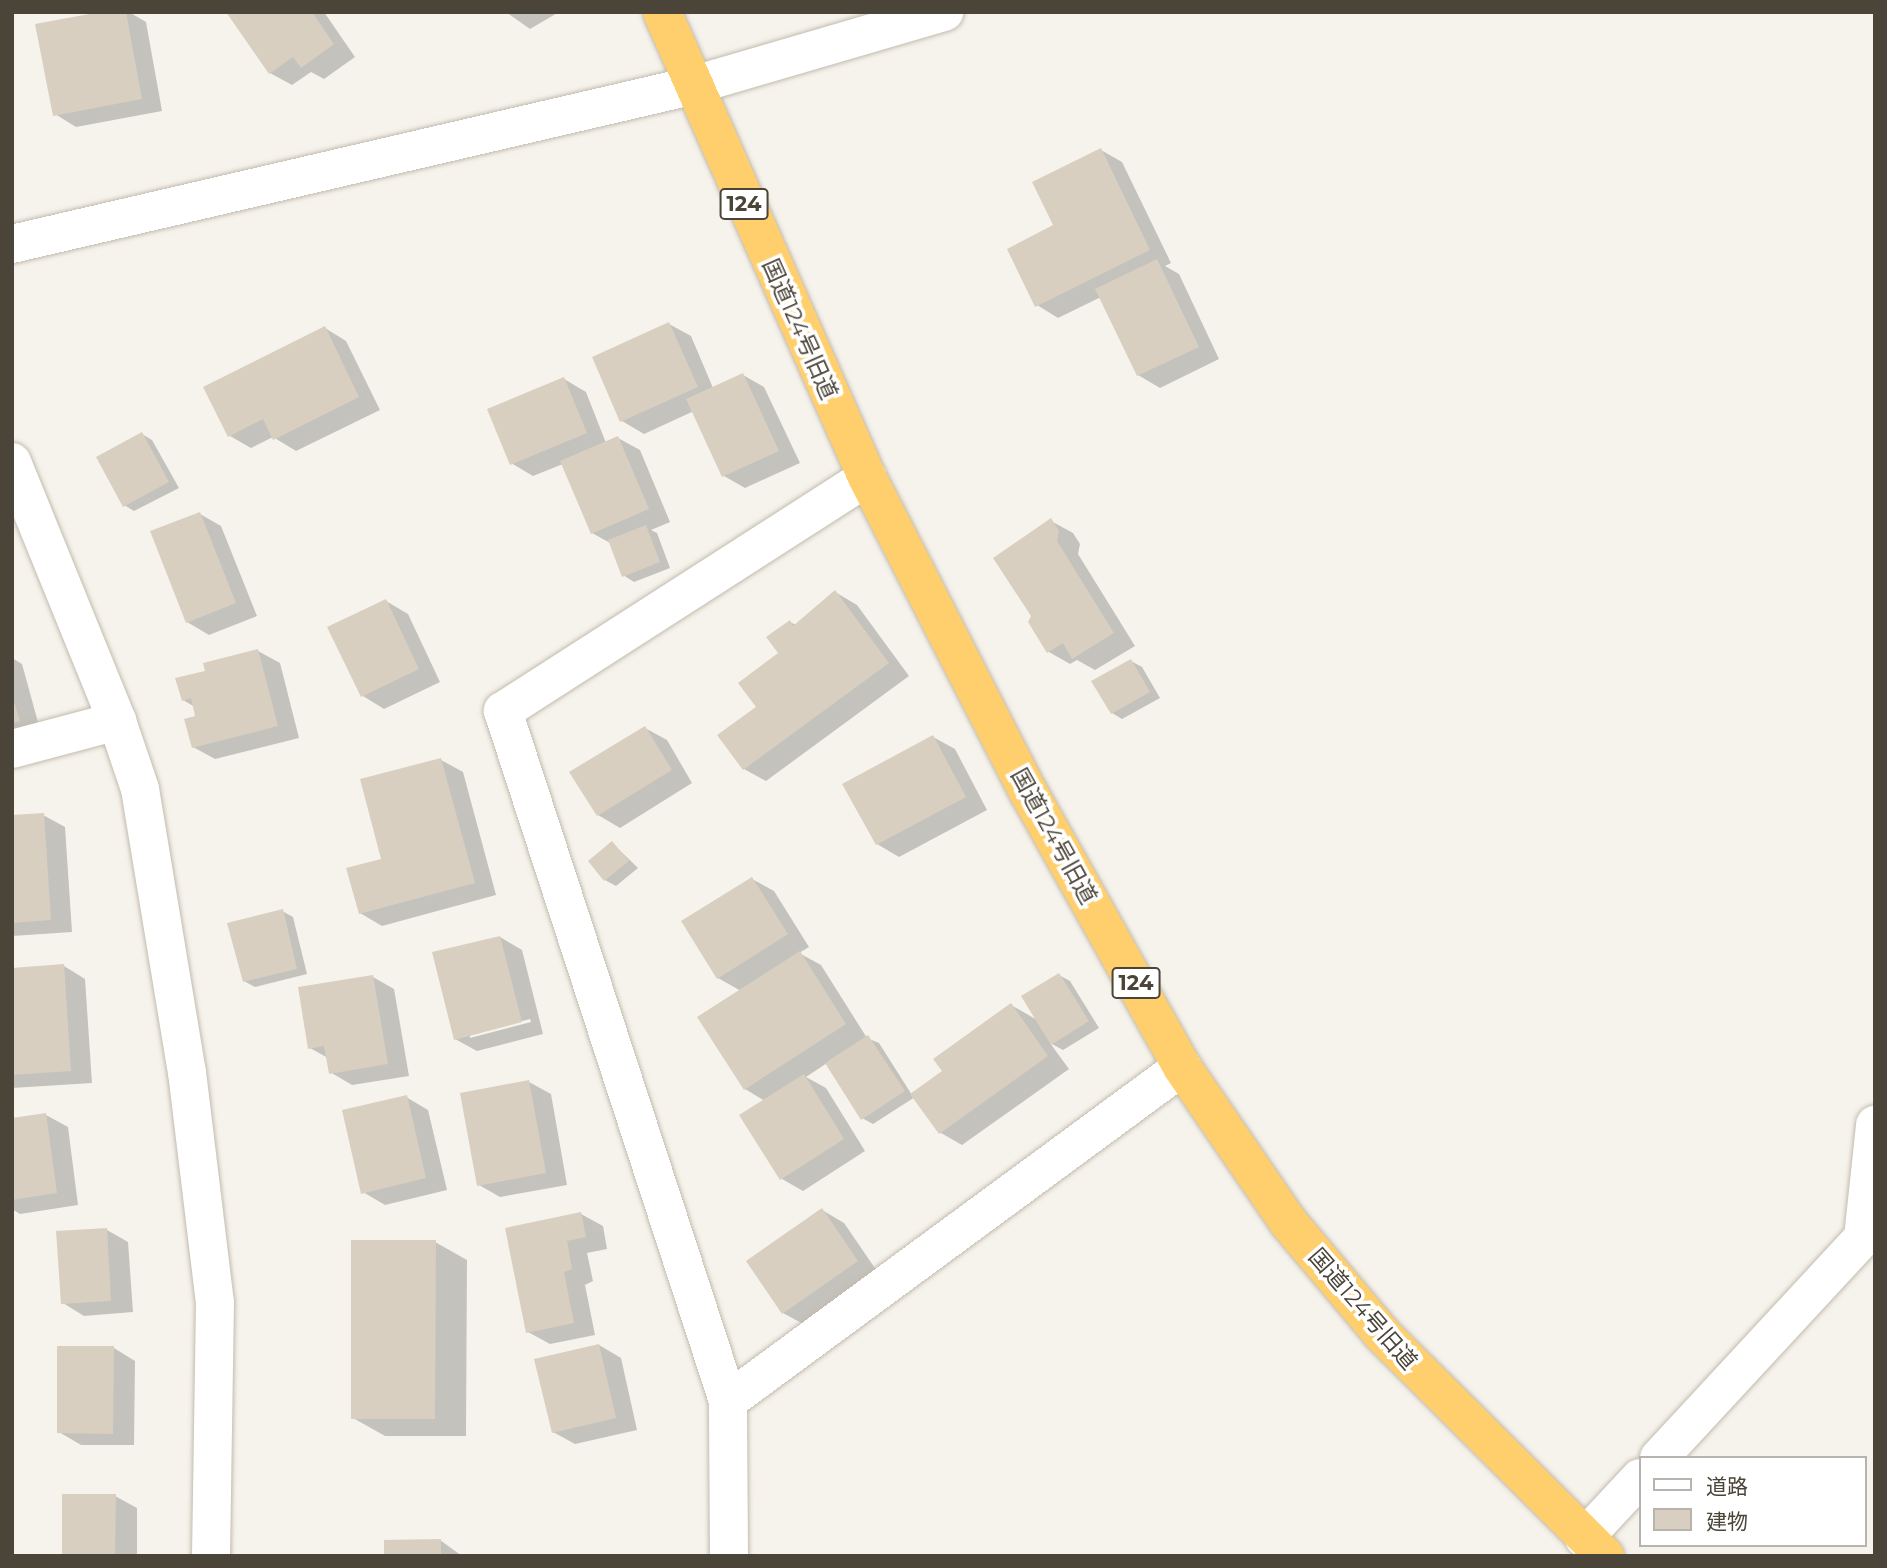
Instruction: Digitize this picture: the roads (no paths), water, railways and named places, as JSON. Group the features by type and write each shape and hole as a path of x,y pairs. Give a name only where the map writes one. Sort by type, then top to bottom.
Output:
{"highway":[{"name":"国道124号旧道","path":"662,12 691,86 867,477 1030,793 1182,1067 1289,1223 1382,1335 1594,1547"}],"street":[{"path":"12,243 691,86 944,12"},
{"path":"12,462 117,721 142,803 187,1072 215,1302 212,1556"},
{"path":"729,1556 728,1401 503,711 867,477"},
{"path":"12,749 117,721"},
{"path":"728,1401 1182,1067"},
{"path":"1661,1456 1863,1238 1875,1125"},
{"path":"1594,1547 1638,1481"}]}
